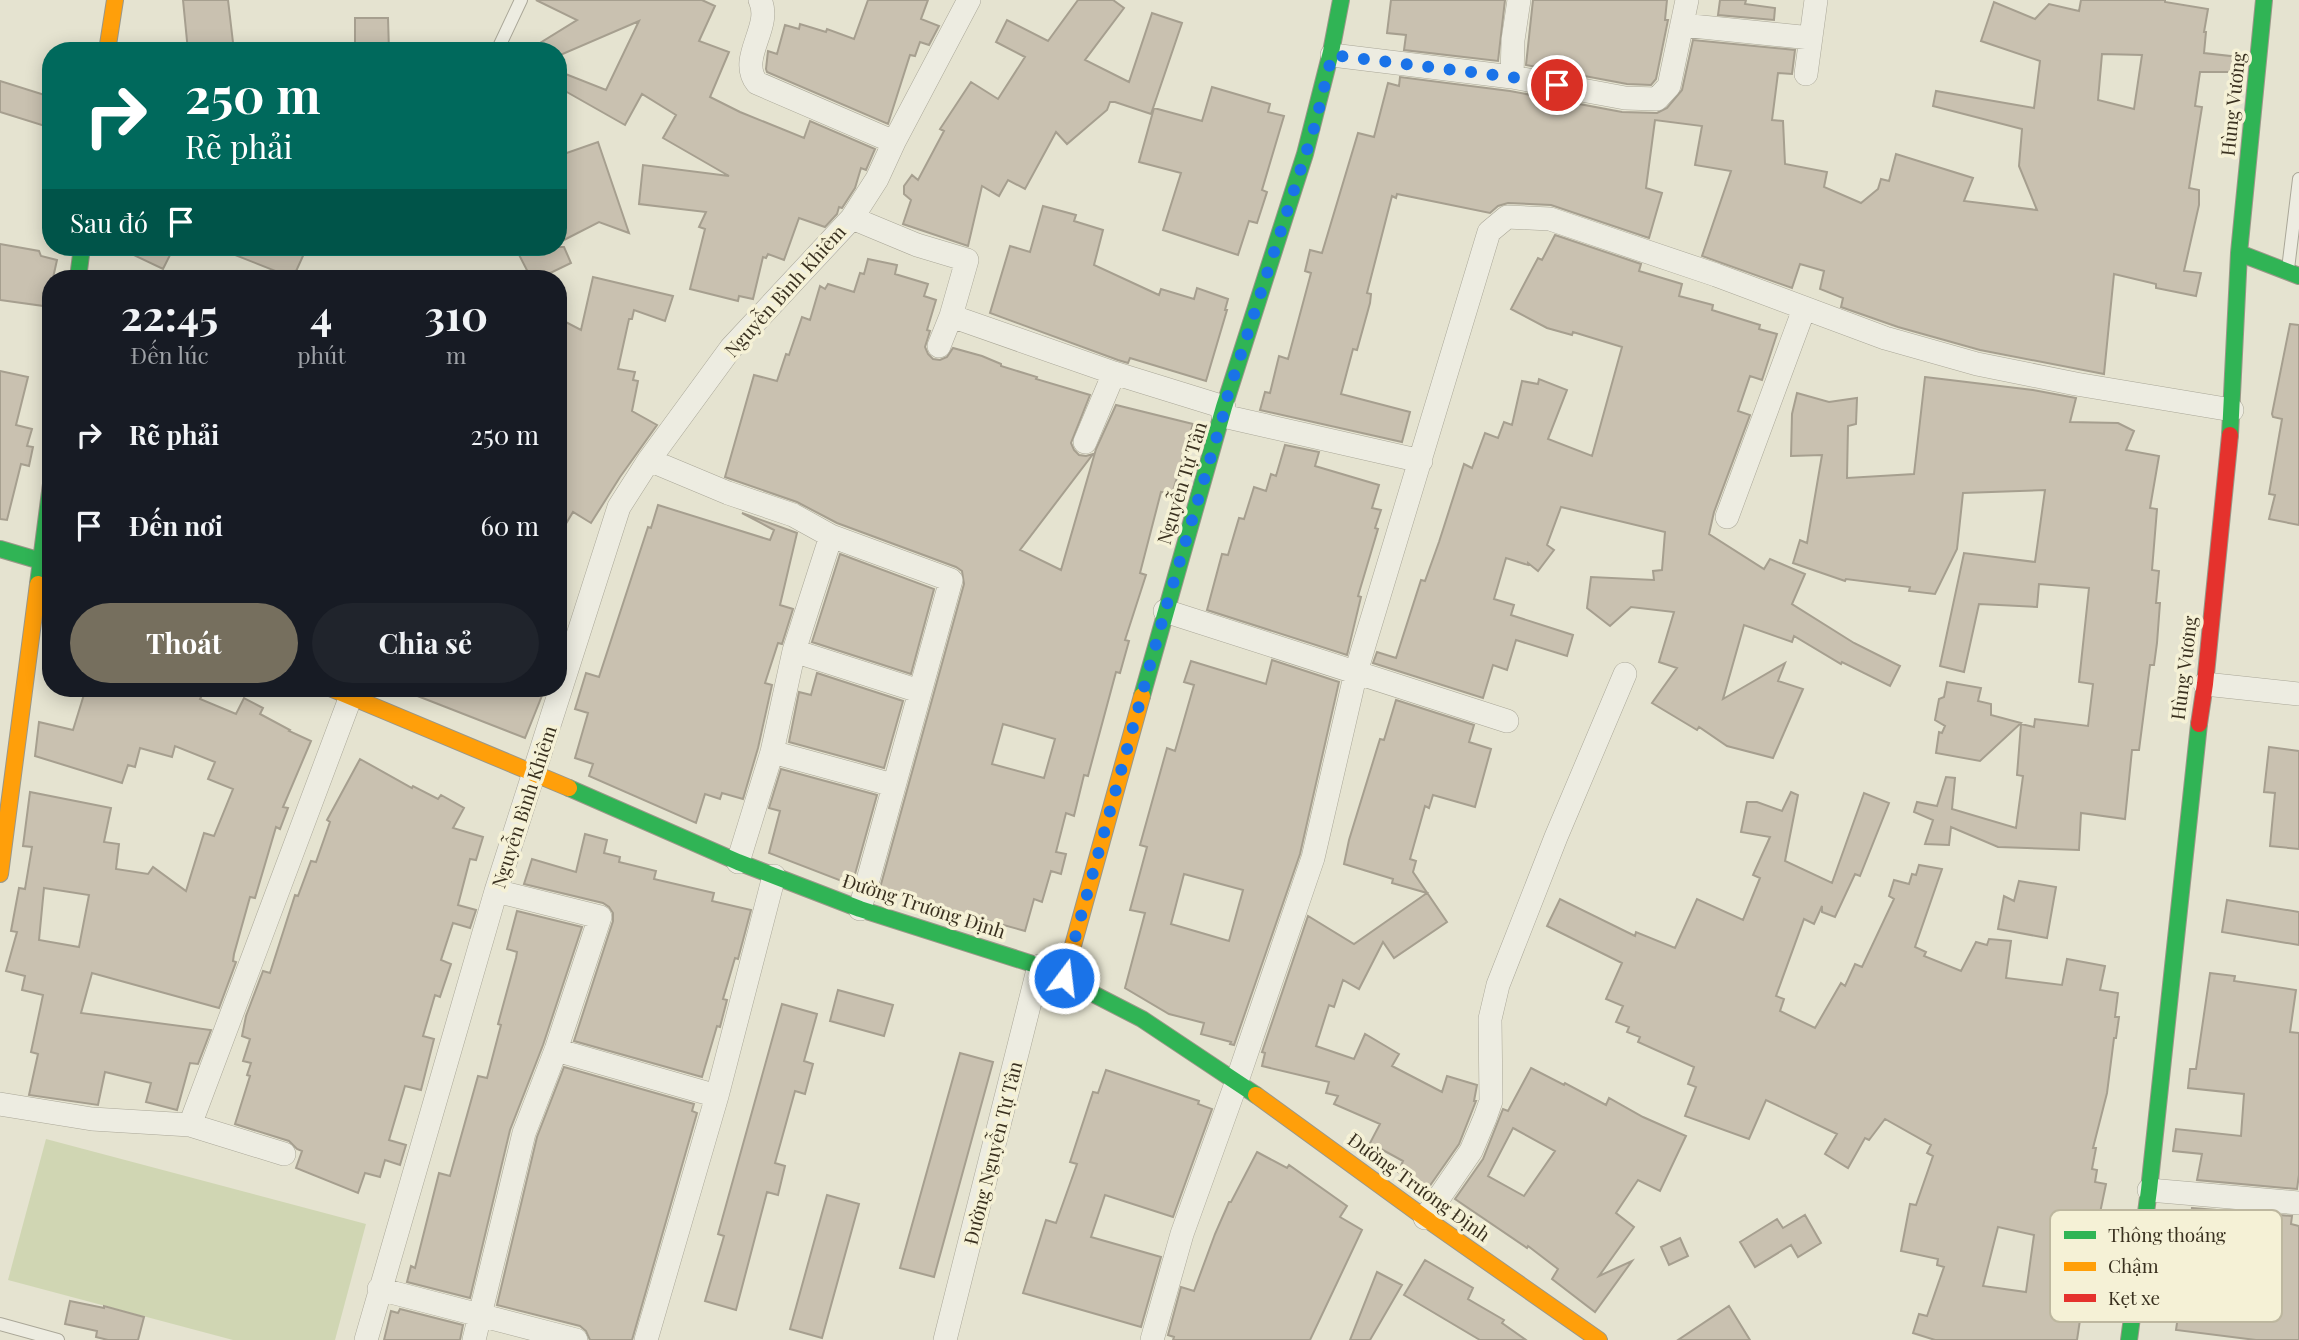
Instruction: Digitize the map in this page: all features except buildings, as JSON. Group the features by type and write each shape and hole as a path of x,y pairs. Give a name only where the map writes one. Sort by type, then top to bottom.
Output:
{"street":[{"path":"108,42 115,0"},
{"path":"760,0 763,7 761,26 750,63 750,75 757,83 894,142"},
{"name":"Nguyễn Bình Khiêm","path":"567,672 619,507 649,460 731,348 852,218 877,179 969,0"},
{"name":"Nguyễn Tự Tân","path":"1064,978 1165,611 1224,411 1315,125 1332,55 1341,0"},
{"path":"1511,77 1519,0"},
{"path":"1332,55 1511,77 1625,98 1657,99 1669,86 1687,0"},
{"path":"1806,74 1816,0"},
{"name":"Hùng Vương","path":"2146,1210 2194,754 2205,684 2232,410 2239,253 2264,0"},
{"path":"1682,25 1811,38"},
{"path":"1152,1340 1182,1234 1313,858 1356,671 1489,232 1507,217 1550,219 1716,275 1885,338 1978,364 2076,384 2232,410"},
{"path":"852,218 917,245 967,260 951,316 939,346"},
{"path":"2239,253 2293,274"},
{"path":"1727,517 1804,309"},
{"path":"951,316 1224,411 1421,461"},
{"path":"1085,442 1114,373"},
{"path":"649,460 728,494 793,515 831,536 951,580 892,785 860,909"},
{"path":"738,862 772,752 794,651 831,536"},
{"path":"0,549 42,560"},
{"path":"0,874 42,582"},
{"path":"1165,611 1507,721"},
{"path":"794,651 919,691"},
{"path":"1425,1218 1471,1151 1485,1118 1491,1101 1490,1018 1498,985 1556,837 1625,674"},
{"path":"2205,684 2299,694"},
{"path":"190,1125 343,697"},
{"name":"Đường Trương Định","path":"359,697 738,862 860,909 1039,966 1142,1018 1237,1081 1599,1340"},
{"name":"Nguyễn Bình Khiêm","path":"366,1340 496,891 559,697"},
{"path":"772,752 892,785"},
{"path":"646,1340 717,1096 774,876"},
{"path":"474,1340 524,1133 556,1049 600,917 496,891"},
{"name":"Đường Nguyễn Tự Tân","path":"945,1340 1039,966"},
{"path":"556,1049 717,1096"},
{"path":"0,1104 92,1119 190,1125 284,1154"},
{"path":"2149,1190 2299,1203"},
{"path":"379,1289 576,1340"},
{"name":"Hùng Vương","path":"2129,1340 2131,1322"}],"lane":[{"path":"501,42 522,0"},
{"path":"2293,274 2299,179"},
{"path":"0,1324 58,1340"}],"green space":[{"path":"46,1139 366,1224 335,1340 233,1340 8,1280"}],"traffic: fast":[{"path":"1142,696 1224,407 1305,154 1341,0"},
{"path":"2230,435 2239,253 2264,0"},
{"path":"2239,253 2299,276"},
{"path":"79,270 81,256"},
{"path":"0,549 42,561"},
{"path":"38,584 42,553"},
{"path":"2146,1210 2199,724"},
{"path":"569,788 738,862 860,909 1039,966 1142,1019 1256,1095"},
{"path":"2129,1340 2131,1322"}],"traffic: slow":[{"path":"108,42 115,0"},
{"path":"0,874 38,584"},
{"path":"1064,978 1142,696"},
{"path":"352,697 569,788"},
{"path":"1256,1095 1599,1340"}],"traffic: jam":[{"path":"2199,724 2230,435"}],"route":[{"path":"1064,978 1224,407 1315,125 1332,55 1557,85"}]}
